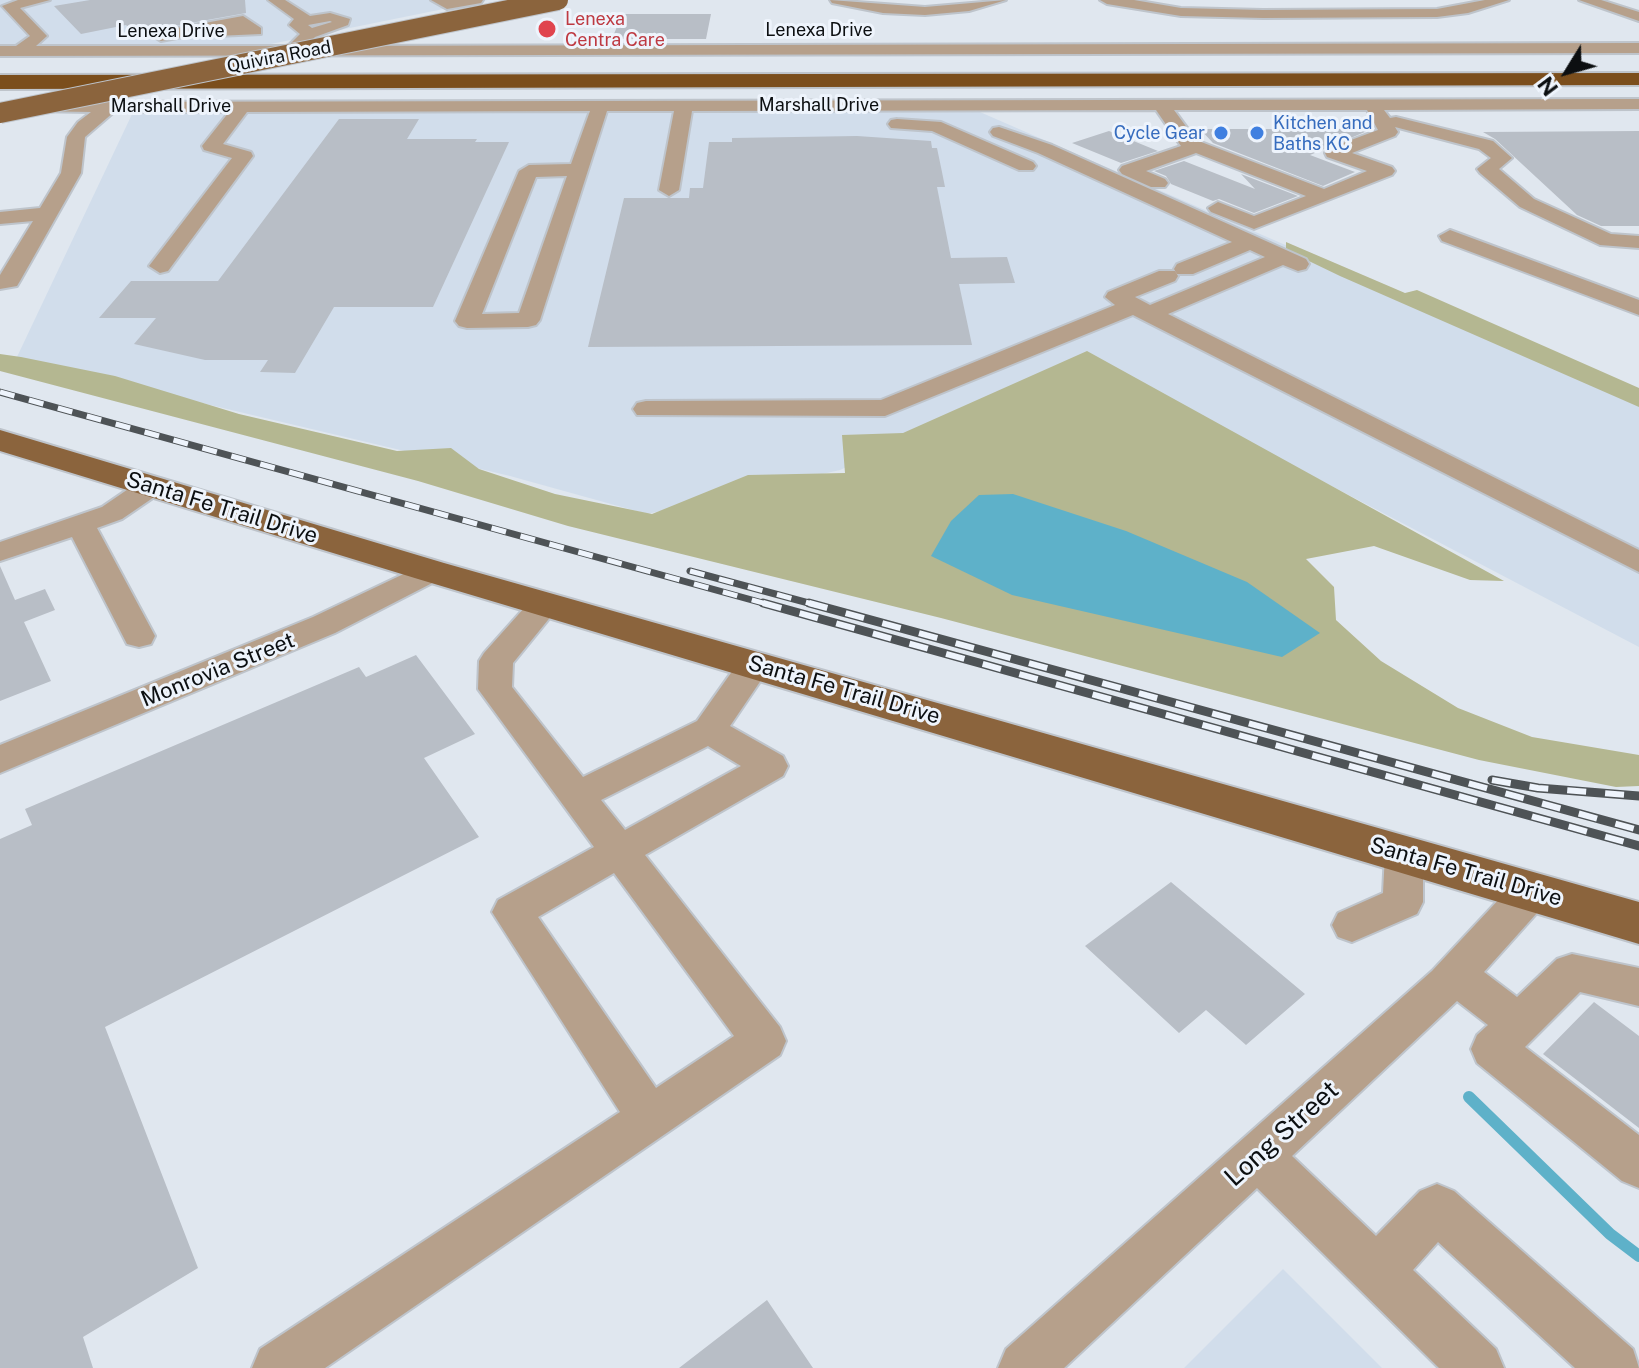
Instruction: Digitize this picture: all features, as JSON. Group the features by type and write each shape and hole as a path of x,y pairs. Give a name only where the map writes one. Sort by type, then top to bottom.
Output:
{"highway":[{"path":"7,67 1639,65"},
{"path":"7,67 1639,79"}],"main road":[{"name":"Quivira Road","path":"0,108 513,0"},
{"name":"Quivira Road","path":"0,108 558,0"},
{"name":"Santa Fe Trail Drive","path":"0,442 431,571 1639,923"}],"street":[{"path":"7,67 39,36 9,6 43,0"},
{"path":"275,0 308,26 292,51"},
{"path":"438,0 447,5 476,0"},
{"path":"837,0 867,7 925,11 969,7 999,0"},
{"path":"1107,0 1197,13 1449,12 1502,0"},
{"path":"1325,0 1342,13"},
{"path":"1586,0 1639,17"},
{"path":"143,52 161,36 191,30"},
{"name":"Lenexa Drive","path":"0,51 7,67 143,52 498,45 1639,48"},
{"path":"1372,104 1391,123 1486,145 1503,158 1487,169 1527,203 1608,240 1639,242"},
{"name":"Marshall Drive","path":"0,108 1639,104"},
{"path":"646,409 885,408 1133,306 1290,260 1045,149 976,124 958,105"},
{"path":"1162,105 1164,124 1189,144 1324,196"},
{"path":"0,282 9,281 71,173 76,137 84,126 111,106"},
{"path":"160,266 244,156 211,146 243,106"},
{"path":"669,190 688,126 684,106"},
{"path":"578,170 529,171 467,321 528,320 600,107"},
{"path":"1197,147 1129,170 1254,223 1385,171 1334,153 1389,132 1391,123"},
{"path":"1358,125 1560,123"},
{"path":"437,124 593,125"},
{"path":"876,124 921,124 950,132 1026,166"},
{"path":"950,132 976,124"},
{"path":"1164,124 1203,124"},
{"path":"0,218 47,214"},
{"path":"1450,236 1639,308"},
{"path":"1133,306 1176,273 1251,242"},
{"path":"0,251 28,248"},
{"path":"1133,306 1639,562"},
{"path":"0,552 112,513 150,487"},
{"path":"80,524 139,636"},
{"name":"Monrovia Street","path":"0,760 324,625 431,571"},
{"path":"279,1368 764,1041 495,689 496,661 545,604"},
{"path":"577,796 709,730 755,664"},
{"path":"650,1118 512,912 770,766 709,730"},
{"path":"1352,925 1403,902 1404,854"},
{"name":"Long Street","path":"1040,1363 1455,975 1531,892"},
{"path":"1639,987 1572,972 1493,1049 1639,1165"},
{"path":"1455,975 1519,1023"},
{"path":"1258,1156 1477,1368"},
{"path":"1377,1271 1437,1208 1614,1368"}],"shaded area":[{"path":"0,0 488,0 251,48 0,47"},
{"path":"973,109 1639,399 1639,647 1087,358 840,470 647,514 510,476 16,359 134,110"},
{"path":"1283,1269 1382,1368 1184,1368"}],"green space":[{"path":"1286,242 1405,293 1417,290 1639,388 1639,407 1340,276 1286,250"},
{"path":"1087,351 1504,581 1470,580 1374,546 1306,559 1334,587 1336,620 1381,661 1458,708 1532,737 1639,755 1639,786 1616,787 1479,760 941,618 568,526 418,481 0,371 0,354 21,357 115,376 239,414 397,451 451,448 479,469 555,494 652,514 748,475 845,473 842,435 903,433"}],"water":[{"path":"1013,494 1126,531 1247,582 1320,633 1282,657 1012,595 931,556 951,521 979,495"}],"building":[{"path":"90,0 245,0 246,13 135,33 126,25 81,34 54,6"},
{"path":"622,14 711,14 706,39 612,39"},
{"path":"339,119 419,119 407,139 509,142 433,307 334,307 295,373 260,372 268,360 205,360 134,344 156,318 99,318 131,281 218,281"},
{"path":"1200,129 1372,129 1310,155 1355,172 1323,186 1213,143"},
{"path":"1109,131 1158,151 1121,163 1072,143"},
{"path":"1639,131 1639,226 1601,226 1577,215 1495,139 1483,132"},
{"path":"857,136 931,141 932,148 937,148 945,187 937,187 951,258 1007,257 1015,283 959,284 972,345 588,347 624,198 689,198 690,188 703,188 709,142 732,142 732,138"},
{"path":"1184,161 1255,189 1241,174 1298,196 1254,213 1171,184 1166,176 1154,171"},
{"path":"0,566 15,600 45,589 55,610 24,622 51,681 0,701"},
{"path":"416,655 475,734 424,758 479,837 105,1027 198,1268 83,1337 93,1368 0,1368 0,839 32,825 25,809 359,667 366,677"},
{"path":"1171,882 1305,994 1246,1045 1206,1010 1179,1033 1085,946"},
{"path":"1594,1002 1639,1036 1639,1128 1543,1054"},
{"path":"767,1300 813,1368 679,1368"}],"waterway":[{"path":"1469,1097 1610,1234 1639,1256"}],"railway":[{"path":"0,392 770,605"},
{"path":"690,571 816,605"},
{"path":"763,603 1639,846"},
{"path":"809,603 1639,830"},
{"path":"1492,780 1538,788 1639,796"}],"place":[{"name":"Lenexa Centra Care","path":"547,29"},
{"name":"Cycle Gear","path":"1221,133"},
{"name":"Kitchen and Baths KC","path":"1257,133"}]}
